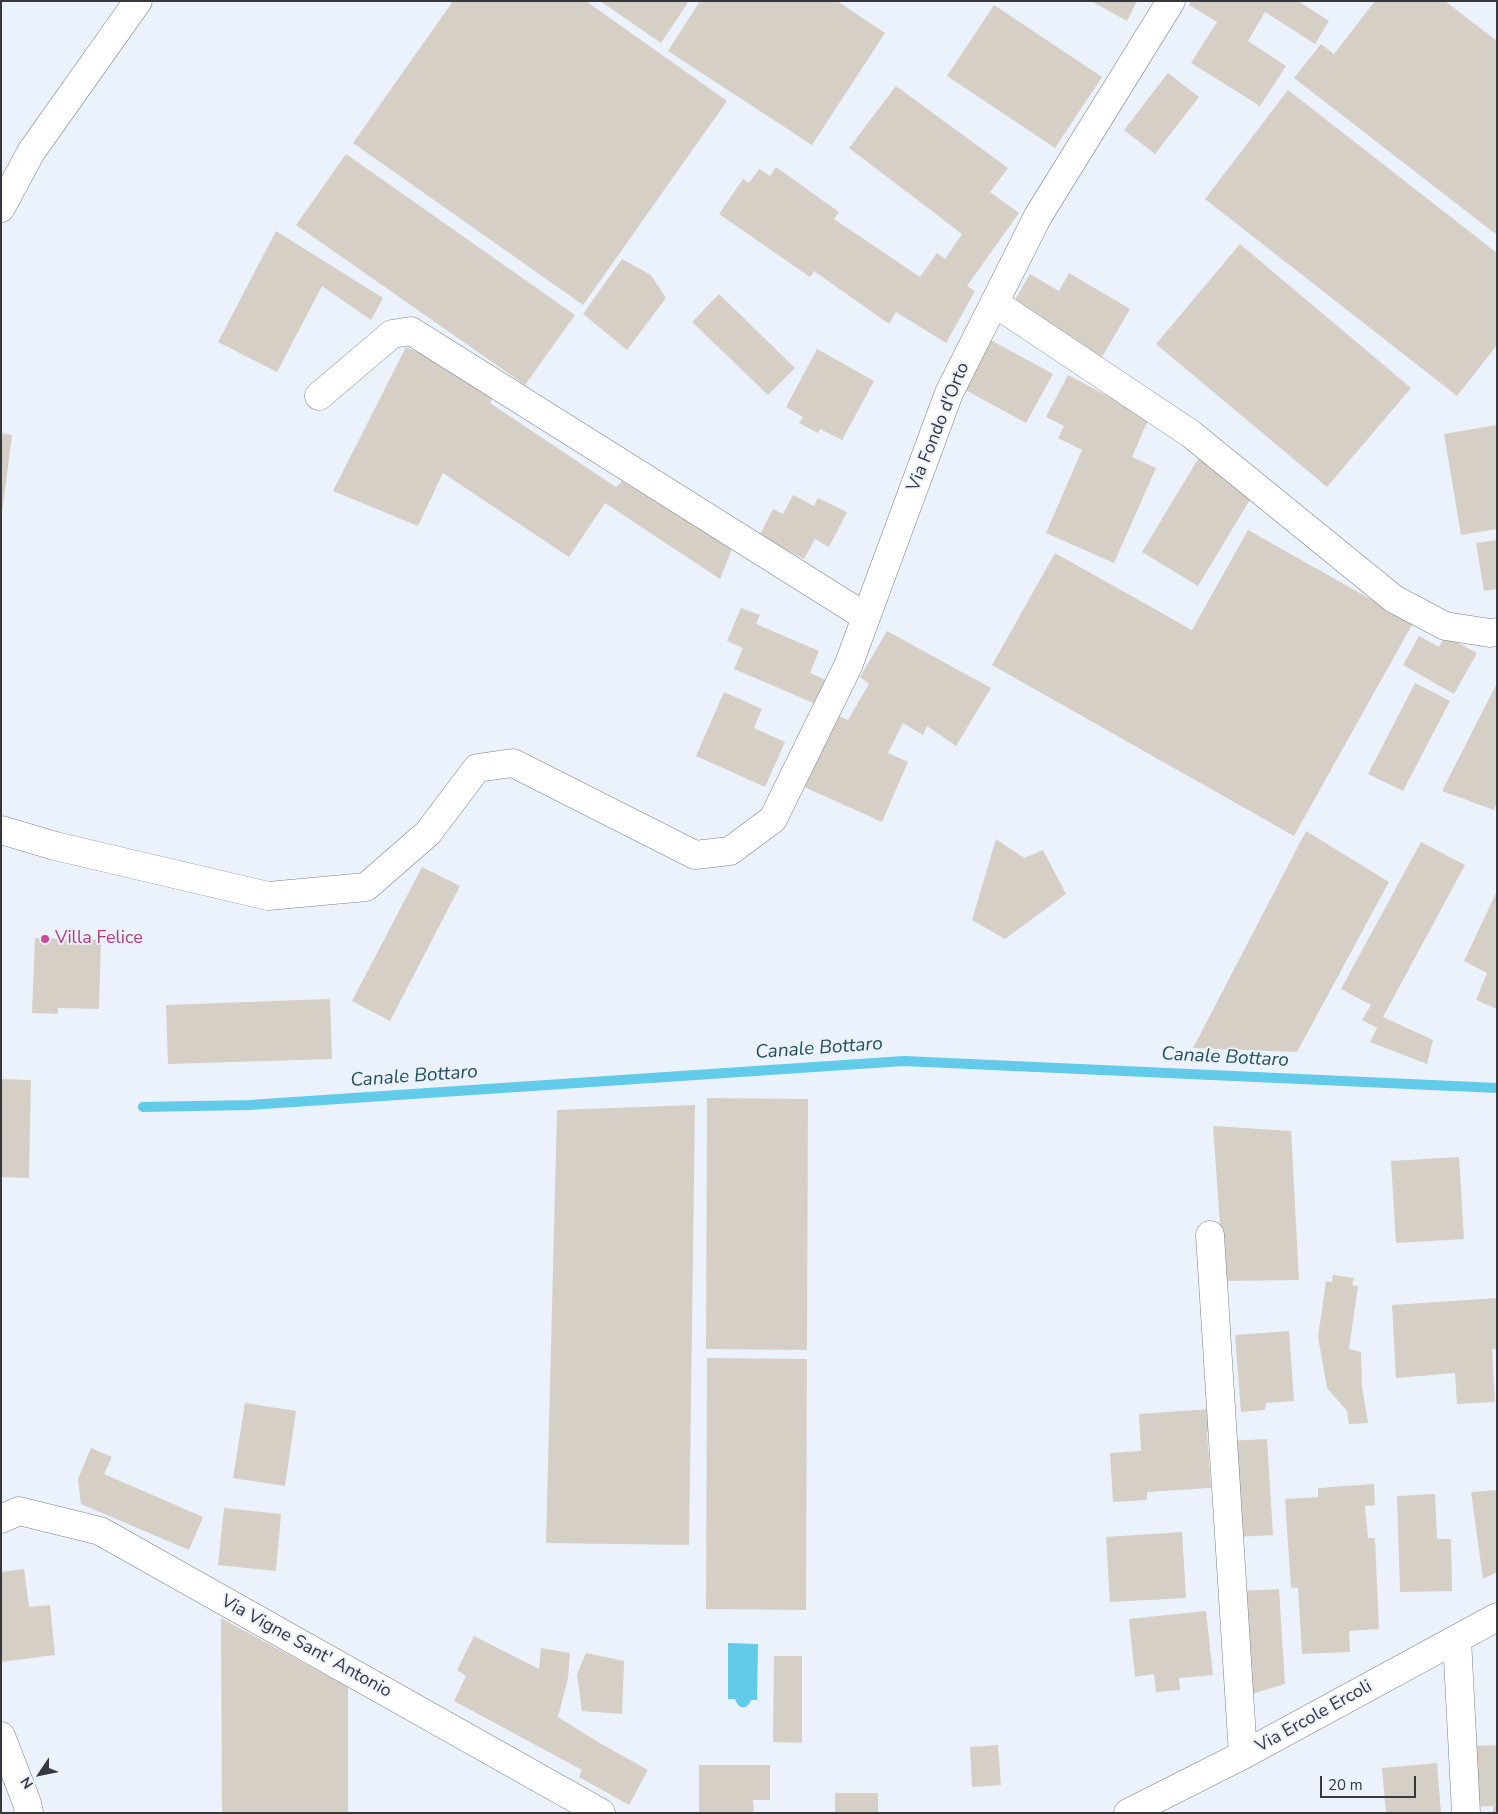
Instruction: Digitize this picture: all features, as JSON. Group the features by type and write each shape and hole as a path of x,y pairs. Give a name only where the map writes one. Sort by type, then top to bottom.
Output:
{"street":[{"path":"1,208 31,152 138,1"},
{"name":"Via Fondo d'Orto","path":"1,830 55,846 268,896 366,887 428,833 477,768 513,763 695,855 730,851 773,819 848,666 949,393 1038,216 1171,1"},
{"path":"995,303 1191,434 1394,599 1444,626 1490,633 1497,632"},
{"path":"319,396 392,334 411,330 866,617"},
{"path":"1210,1235 1242,1756"},
{"name":"Via Vigne Sant' Antonio","path":"1,1519 20,1511 100,1531 601,1813"},
{"name":"Via Ercole Ercoli","path":"1128,1813 1242,1756 1497,1617"},
{"path":"1457,1639 1466,1813"},
{"path":"1,1736 27,1803 29,1813"}],"water":[{"path":"728,1643 758,1644 757,1700 751,1700 745,1707 740,1707 735,1699 728,1699"}],"building":[{"path":"453,1 586,1 727,101 583,305 353,143"},
{"path":"600,1 689,1 661,43"},
{"path":"700,1 837,1 885,33 812,145 668,51"},
{"path":"1091,1 1137,1 1127,21"},
{"path":"1191,1 1298,1 1329,21 1315,44 1265,12 1248,41 1286,66 1260,106 1191,63 1217,22 1189,5"},
{"path":"1375,1 1445,1 1497,41 1497,235 1294,78 1321,44 1334,54"},
{"path":"994,5 1102,77 1055,148 947,76"},
{"path":"1168,73 1199,97 1155,154 1124,130"},
{"path":"896,86 1008,168 990,192 1019,213 967,286 975,291 946,343 896,312 889,324 814,271 810,277 719,214 743,179 749,183 759,169 770,176 776,167 839,212 834,219 920,277 937,253 945,259 962,234 849,148"},
{"path":"1288,90 1497,253 1497,345 1457,396 1205,199"},
{"path":"346,154 575,315 525,385 296,225"},
{"path":"276,231 383,298 371,320 322,286 277,372 218,342"},
{"path":"1240,244 1411,388 1327,487 1156,344"},
{"path":"622,259 651,275 666,298 627,350 583,314"},
{"path":"1069,273 1130,309 1102,357 1013,303 1030,274 1059,291"},
{"path":"719,294 795,368 768,395 692,322"},
{"path":"987,338 1053,374 1026,423 960,387"},
{"path":"406,347 455,369 495,394 490,403 616,487 622,481 732,549 720,579 605,503 569,557 443,473 418,526 333,491"},
{"path":"817,349 874,381 842,440 820,429 818,433 799,423 803,417 786,407"},
{"path":"1068,375 1149,418 1132,457 1156,468 1114,563 1046,533 1082,450 1058,438 1064,426 1046,417"},
{"path":"1497,425 1497,529 1461,535 1444,434"},
{"path":"1,433 12,435 2,513 1,513"},
{"path":"1198,459 1254,493 1198,586 1142,552"},
{"path":"793,495 814,506 818,498 847,512 829,547 815,539 804,559 759,536 773,509 783,514"},
{"path":"1248,530 1413,623 1294,836 992,665 1055,553 1192,630"},
{"path":"1497,540 1497,589 1484,591 1476,543"},
{"path":"741,608 760,615 756,624 819,651 810,673 828,681 818,705 734,669 743,648 727,641"},
{"path":"887,631 991,688 956,746 927,726 923,735 903,723 888,753 908,762 882,822 802,786 835,714 848,720 869,684 860,677"},
{"path":"1419,636 1439,647 1445,636 1477,653 1454,694 1403,665"},
{"path":"1415,683 1450,701 1403,791 1368,774"},
{"path":"1497,683 1497,802 1494,810 1442,791"},
{"path":"724,692 762,709 754,728 785,742 765,787 696,756"},
{"path":"1306,831 1389,882 1297,1052 1193,1048"},
{"path":"996,839 1024,858 1043,850 1066,894 1005,939 972,920"},
{"path":"1421,842 1465,865 1383,1017 1433,1040 1427,1064 1370,1042 1377,1028 1362,1020 1371,1005 1341,989"},
{"path":"422,867 460,886 390,1021 352,1001"},
{"path":"1497,891 1497,1009 1476,1000 1487,973 1464,961"},
{"path":"35,938 101,940 99,1009 58,1008 58,1014 32,1013"},
{"path":"330,999 332,1059 168,1064 166,1005"},
{"path":"1,1079 31,1080 29,1178 1,1177"},
{"path":"707,1098 808,1099 807,1350 706,1349"},
{"path":"695,1105 689,1545 546,1543 557,1110"},
{"path":"1213,1126 1291,1131 1299,1280 1224,1281"},
{"path":"1459,1157 1464,1239 1396,1243 1391,1161"},
{"path":"1333,1275 1354,1278 1352,1285 1358,1286 1349,1349 1361,1352 1362,1387 1368,1423 1349,1424 1347,1411 1327,1388 1318,1337 1326,1281 1332,1282"},
{"path":"1497,1298 1497,1349 1492,1349 1495,1402 1457,1404 1455,1373 1396,1378 1392,1305"},
{"path":"1289,1331 1294,1401 1266,1403 1265,1410 1241,1412 1235,1335"},
{"path":"707,1358 807,1359 806,1610 706,1609"},
{"path":"245,1403 296,1411 285,1486 233,1478"},
{"path":"1210,1409 1212,1432 1207,1432 1211,1488 1147,1492 1147,1500 1113,1502 1110,1453 1141,1451 1139,1414"},
{"path":"1267,1439 1273,1535 1236,1537 1229,1441"},
{"path":"91,1448 112,1457 104,1474 203,1517 189,1550 81,1504 78,1479"},
{"path":"1374,1484 1375,1505 1365,1506 1368,1538 1375,1538 1379,1629 1349,1631 1350,1652 1302,1654 1298,1588 1291,1588 1285,1499 1318,1497 1318,1488"},
{"path":"1497,1490 1497,1572 1483,1579 1471,1492"},
{"path":"1435,1494 1437,1539 1451,1539 1452,1591 1400,1592 1397,1496"},
{"path":"224,1508 281,1514 276,1571 218,1565"},
{"path":"1182,1532 1186,1598 1110,1602 1106,1537"},
{"path":"24,1569 29,1607 50,1605 55,1655 1,1662 1,1572"},
{"path":"1279,1589 1285,1684 1248,1695 1241,1591"},
{"path":"1206,1611 1213,1675 1179,1678 1180,1690 1156,1692 1154,1674 1135,1677 1129,1619"},
{"path":"221,1618 348,1687 348,1813 222,1813"},
{"path":"474,1636 539,1669 541,1648 570,1653 568,1678 558,1717 648,1770 629,1805 579,1777 582,1770 454,1701 466,1676 457,1670"},
{"path":"586,1653 624,1661 622,1714 582,1711 577,1674"},
{"path":"774,1656 802,1656 802,1743 773,1742"},
{"path":"998,1745 1001,1785 972,1787 970,1747"},
{"path":"1497,1745 1497,1813 1493,1813 1493,1806 1472,1807 1470,1746"},
{"path":"1437,1763 1441,1813 1386,1813 1382,1768"},
{"path":"699,1765 770,1765 770,1800 753,1800 754,1813 699,1813"},
{"path":"835,1793 878,1793 878,1813 835,1813"}],"waterway":[{"name":"Canale Bottaro","path":"143,1107 249,1105 904,1061 1497,1088"}],"place":[{"name":"Villa Felice","path":"45,939"}]}
